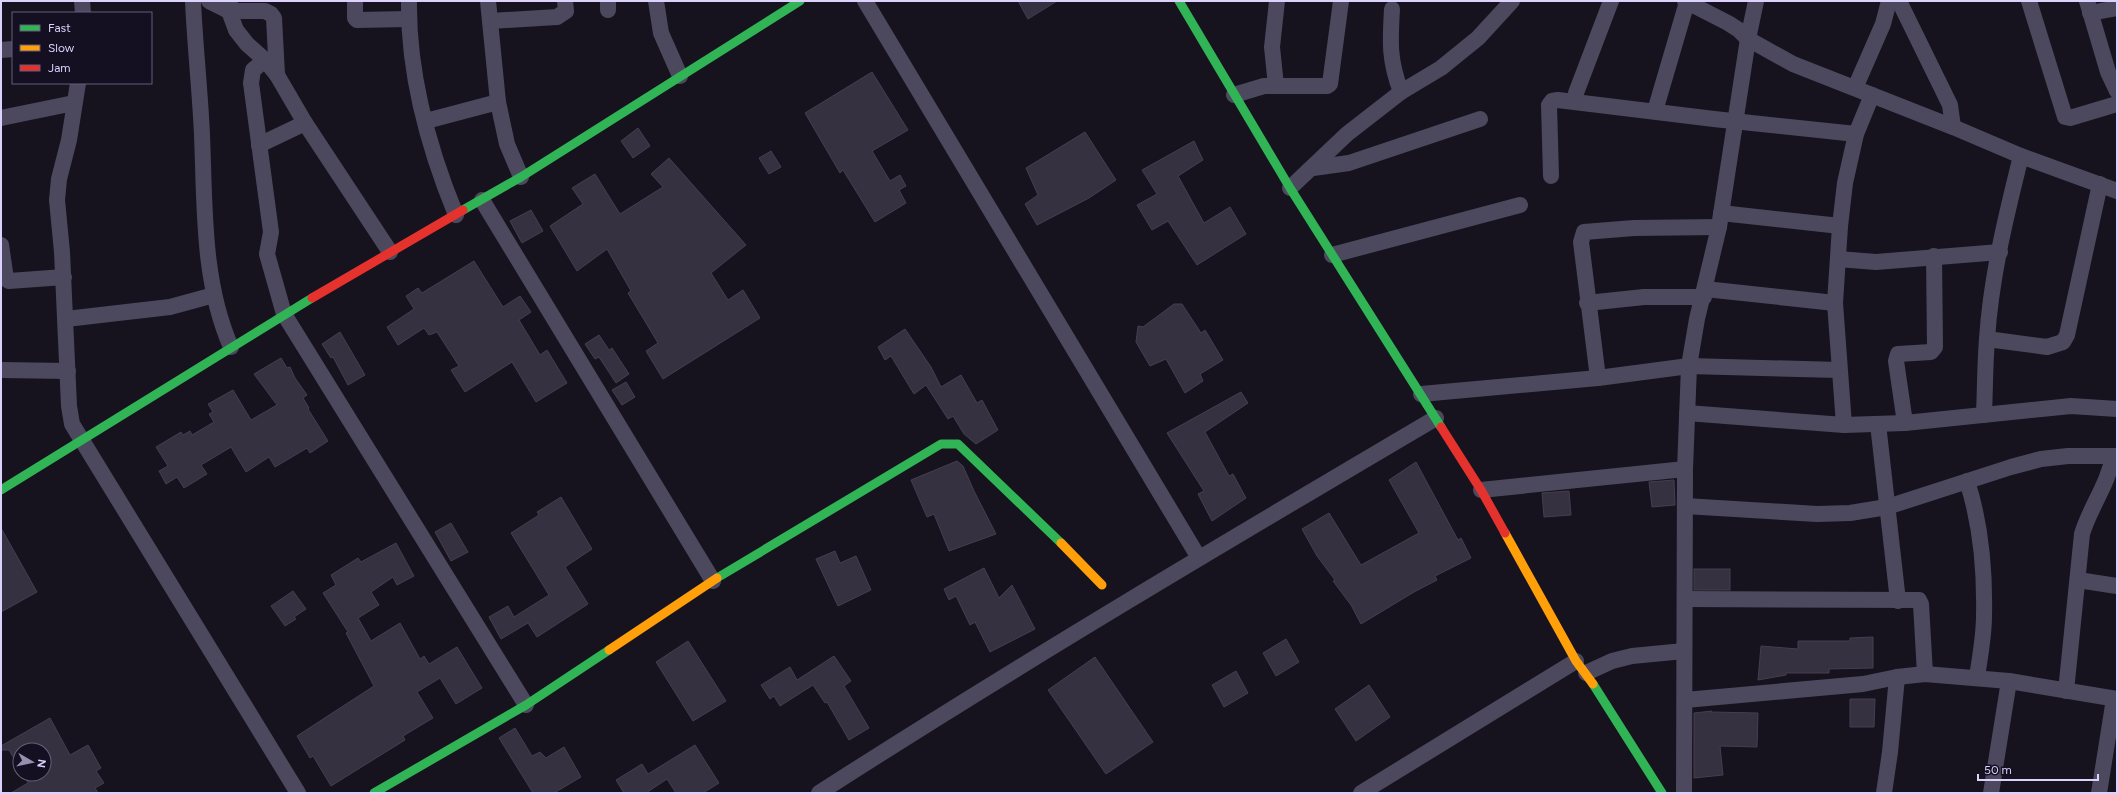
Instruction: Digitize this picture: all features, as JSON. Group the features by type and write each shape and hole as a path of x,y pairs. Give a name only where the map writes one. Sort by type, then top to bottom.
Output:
{"street":[{"path":"82,1 83,12"},
{"path":"193,1 199,73 205,206 211,281 222,326 231,347"},
{"path":"209,1 230,6 265,11 271,14 274,18 277,75"},
{"path":"355,1 355,18 357,20 408,19"},
{"path":"409,1 408,19 410,45 426,121 444,187 456,215"},
{"path":"488,1 498,102 508,144 521,177"},
{"path":"490,21 557,17 566,11 565,1"},
{"path":"656,1 661,33 680,76"},
{"path":"1,490 284,314 521,177 800,1"},
{"path":"865,1 1199,558"},
{"path":"1179,1 1290,188 1482,490 1581,667 1660,790 1684,793 1685,469 1689,366 1697,319 1705,293 1720,220 1748,38 1756,1"},
{"path":"1276,86 1272,47 1277,1"},
{"path":"1234,95 1256,87 1327,86 1330,84 1341,1"},
{"path":"1290,188 1313,168 1347,134 1402,92 1440,68 1478,38 1512,1"},
{"path":"1575,101 1576,93 1611,1"},
{"path":"2029,1 2065,117 2070,118 2117,104"},
{"path":"1655,111 1686,2 1712,9 1748,38 1793,64 1953,127 2021,156 2117,191"},
{"path":"1855,88 1884,24 1898,4 1950,105 1953,127"},
{"path":"230,6 236,30 247,44 265,60 277,75 305,123 390,252"},
{"path":"2117,8 2089,7 2110,55 2117,91"},
{"path":"1392,9 1390,47 1393,70 1402,92"},
{"path":"1,50 12,49"},
{"path":"265,60 253,70 251,77 259,145 272,232 267,254 284,314 526,705"},
{"path":"78,84 69,140 60,174 57,200 64,277 72,424 298,793"},
{"path":"1844,425 1835,303 1840,226 1845,183 1856,134 1872,95"},
{"path":"1551,176 1549,105 1552,101 1558,100 1575,101 1581,104 1856,134"},
{"path":"426,121 498,102"},
{"path":"1,118 74,103"},
{"path":"1313,168 1349,163 1480,119"},
{"path":"259,145 305,123"},
{"path":"1984,415 1987,339 2006,216 2021,156"},
{"path":"1987,339 2047,347 2063,342 2067,335 2100,184"},
{"path":"482,200 713,581"},
{"path":"1332,255 1520,205"},
{"path":"1598,378 1587,303 1581,242 1584,232 1720,220 1840,226"},
{"path":"1,245 6,279 9,281 64,277"},
{"path":"1838,259 1876,262 1934,256 2000,252"},
{"path":"1905,423 1896,361 1898,354 1931,352 1935,347 1934,256"},
{"path":"1587,303 1705,293 1835,303"},
{"path":"66,319 170,307 214,295"},
{"path":"1421,394 1598,378 1689,366 1839,370"},
{"path":"1,370 68,370"},
{"path":"1687,413 1844,425 1905,423 2071,406 2117,409"},
{"path":"819,793 897,743 1199,558 1436,418"},
{"path":"1878,424 1898,601"},
{"path":"374,793 526,705 713,581 942,444 958,444 1016,498 1102,585"},
{"path":"1685,506 1817,514 1850,513 1887,506 2041,459 2068,456 2115,456 2106,484 2086,522 2080,548 2066,691"},
{"path":"1482,490 1685,469"},
{"path":"1967,481 1974,504 1982,564 1984,617 1977,677"},
{"path":"2078,580 2117,586"},
{"path":"1685,599 1919,600 1921,604 1925,674"},
{"path":"1361,793 1581,667 1632,656 1684,651"},
{"path":"1684,700 1863,684 1897,677 1925,674 1977,677 2009,681 2115,699 2099,793"},
{"path":"1884,793 1890,752 1897,677"},
{"path":"1990,793 2009,681"}],"building":[{"path":"1018,1 1057,1 1028,19"},
{"path":"872,72 908,130 872,151 890,181 900,175 906,186 899,190 906,203 875,222 843,170 840,173 805,113"},
{"path":"638,128 650,146 633,158 621,141"},
{"path":"1085,132 1116,180 1089,198 1037,225 1025,204 1038,195 1026,168"},
{"path":"1194,141 1203,160 1178,176 1204,223 1230,207 1246,234 1197,265 1168,221 1152,230 1137,205 1157,194 1142,170"},
{"path":"771,151 781,167 769,174 759,158"},
{"path":"669,158 746,245 711,273 728,300 743,290 760,318 663,379 646,351 658,343 628,293 631,291 607,249 577,271 550,226 583,204 572,188 595,174 620,214 663,187 651,174"},
{"path":"531,210 543,231 522,243 510,221"},
{"path":"474,261 503,307 520,296 531,312 519,320 540,355 547,350 567,383 536,402 512,362 465,392 451,370 459,366 437,332 429,335 424,328 398,345 387,327 414,309 406,296 418,288 422,293"},
{"path":"1174,304 1182,304 1201,333 1205,330 1223,360 1200,374 1203,381 1185,393 1166,359 1150,366 1136,342 1138,326 1143,327"},
{"path":"905,329 931,367 941,387 961,375 977,403 982,400 998,430 976,444 964,434 953,416 948,419 926,385 914,394 891,356 885,360 878,347"},
{"path":"340,332 365,375 348,385 333,357 331,358 322,344"},
{"path":"599,335 609,350 612,348 629,374 616,383 599,357 595,359 585,344"},
{"path":"281,358 287,368 290,367 295,378 307,395 303,398 309,408 308,409 328,441 310,453 307,448 275,467 269,457 246,472 231,447 201,465 207,474 184,488 177,477 166,484 159,471 168,466 156,447 181,432 183,435 190,431 192,435 214,422 209,414 213,412 208,404 233,390 251,420 277,405 254,374"},
{"path":"626,382 635,397 622,405 612,390"},
{"path":"1241,392 1248,403 1205,432 1229,476 1233,474 1246,498 1212,521 1198,494 1204,491 1167,433"},
{"path":"957,461 963,466 996,534 949,551 934,514 927,517 911,480"},
{"path":"1416,462 1458,540 1461,538 1471,558 1435,576 1437,580 1361,624 1351,605 1333,581 1335,580 1317,556 1302,529 1329,513 1361,565 1419,533 1389,480"},
{"path":"1674,480 1675,505 1652,507 1649,482"},
{"path":"1569,491 1571,515 1544,517 1542,493"},
{"path":"561,497 592,549 565,567 588,604 537,637 528,623 501,639 489,617 508,606 514,617 549,595 511,533 539,515 537,512"},
{"path":"451,523 468,552 451,561 435,532"},
{"path":"1,528 37,592 1,612"},
{"path":"396,543 414,576 397,585 393,577 371,592 379,605 358,618 371,641 400,623 420,659 424,656 429,664 457,647 482,688 456,704 440,678 417,692 433,718 403,736 405,740 331,786 313,756 310,758 297,736 374,686 346,633 348,632 323,593 336,585 331,575 358,558 361,562"},
{"path":"835,551 840,563 856,556 871,590 838,606 816,559"},
{"path":"984,568 999,598 1012,585 1035,629 990,652 975,622 970,625 956,596 949,600 944,589"},
{"path":"1694,569 1730,569 1730,590 1694,590"},
{"path":"293,591 306,609 294,617 296,619 285,626 271,606"},
{"path":"1873,637 1873,668 1829,669 1829,673 1786,673 1786,675 1758,680 1761,646 1798,649 1798,641 1850,641 1850,638"},
{"path":"1286,639 1299,662 1276,676 1263,653"},
{"path":"688,641 726,701 693,721 656,662"},
{"path":"834,656 851,681 844,686 869,728 849,740 827,702 825,703 813,685 780,706 774,696 770,699 761,685 790,667 797,680"},
{"path":"1095,657 1153,742 1106,774 1048,690"},
{"path":"1236,671 1248,693 1224,707 1212,685"},
{"path":"1369,685 1390,717 1356,741 1335,709"},
{"path":"1850,699 1875,699 1874,727 1850,727"},
{"path":"1712,711 1711,712 1758,713 1757,747 1720,746 1723,775 1694,778 1694,713"},
{"path":"50,718 70,755 88,745 101,768 96,771 104,783 95,788 98,793 11,793 27,782 52,782 52,742 12,742 12,755 9,750 1,750 1,746"},
{"path":"515,728 532,756 540,752 546,758 564,747 581,777 554,793 533,793 499,738"},
{"path":"695,745 719,783 703,793 676,793 667,779 646,793 624,793 616,780 642,764 648,774"}],"traffic: fast":[{"path":"463,210 521,177 800,1"},
{"path":"1179,1 1290,188 1441,427"},
{"path":"1,490 312,298"},
{"path":"717,578 941,444 958,444 1061,543"},
{"path":"374,793 526,705 609,650"},
{"path":"1593,684 1662,793"}],"traffic: slow":[{"path":"1505,533 1576,661 1593,684"},
{"path":"1061,543 1102,585"},
{"path":"609,650 717,578"}],"traffic: jam":[{"path":"312,298 463,210"},
{"path":"1441,427 1481,490 1505,533"}]}
